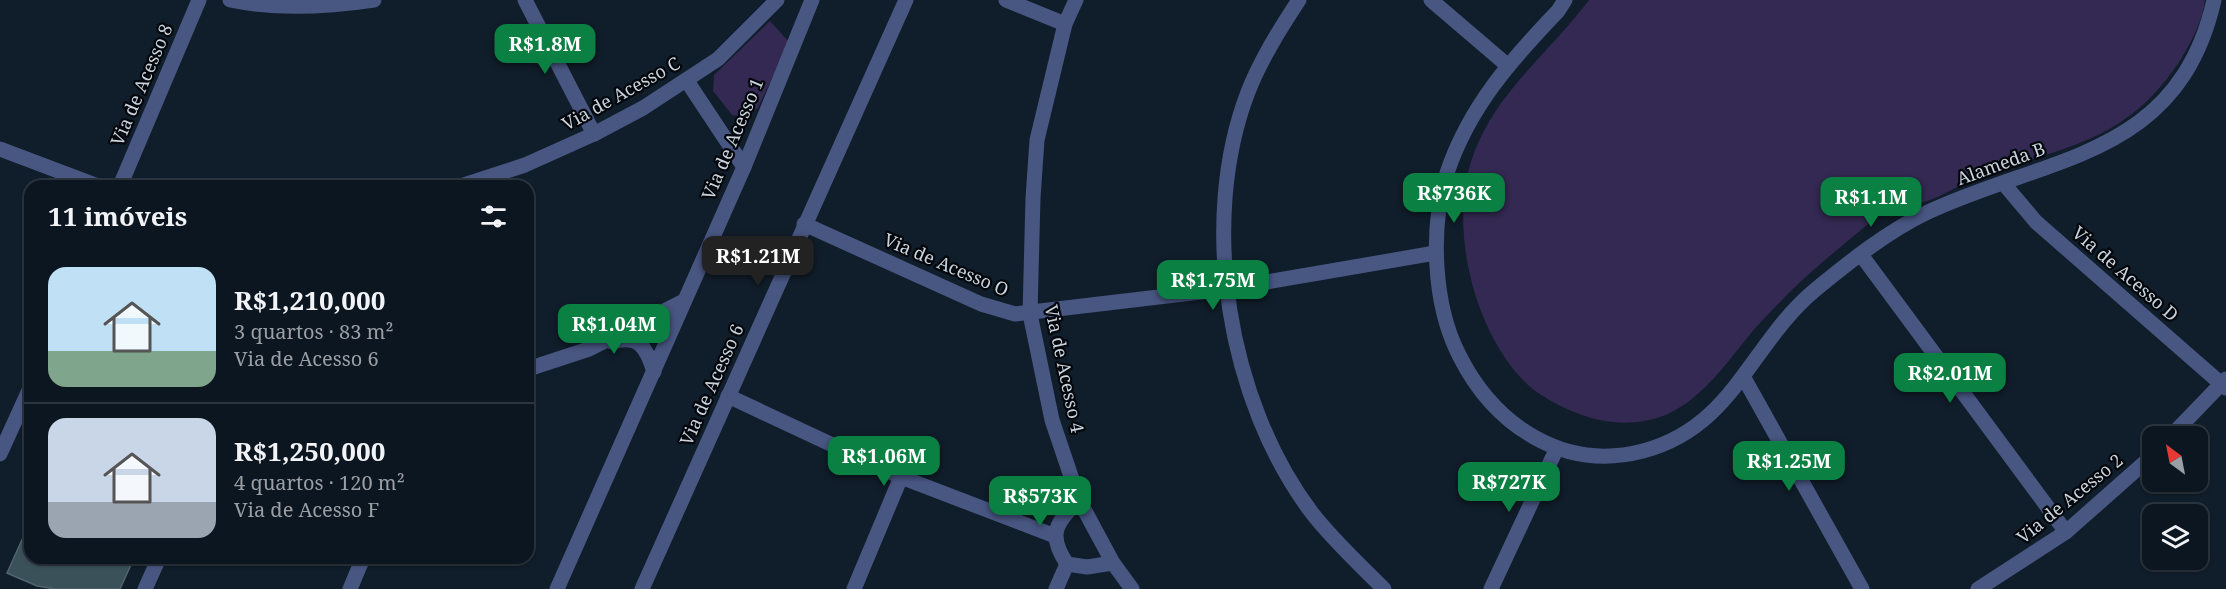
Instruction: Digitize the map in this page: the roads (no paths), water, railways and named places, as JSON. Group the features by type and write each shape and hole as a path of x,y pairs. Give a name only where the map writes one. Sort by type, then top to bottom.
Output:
{"street":[{"name":"Via de Acesso 8","path":"123,180 199,0"},
{"path":"231,0 294,7 333,6 374,0"},
{"path":"525,0 594,134"},
{"name":"Via de Acesso C","path":"479,180 525,165 594,134 687,81 718,59 777,0"},
{"name":"Via de Acesso 1","path":"557,589 744,167 812,0"},
{"name":"Via de Acesso 6","path":"642,589 906,0"},
{"path":"1006,0 1065,24"},
{"name":"Via de Acesso 4","path":"1076,0 1065,24 1037,140 1032,198 1030,314 1052,420 1078,500 1113,563 1132,589"},
{"path":"1299,0 1276,34 1248,92 1231,155 1224,220 1226,290 1231,320 1255,410 1280,459 1312,512 1384,589"},
{"path":"1431,0 1507,65"},
{"path":"1491,589 1556,450 1521,429 1474,381 1457,352 1437,276 1435,253 1446,176 1471,116 1507,65 1565,0"},
{"name":"Alameda B","path":"1556,450 1572,454 1611,456 1644,451 1692,430 1724,402 1744,378 1773,333 1813,292 1899,228 1927,212 2100,146 2142,121 2185,76 2207,28 2214,0"},
{"path":"687,81 744,167"},
{"path":"0,148 83,180"},
{"name":"Via de Acesso D","path":"2004,184 2036,222 2224,384"},
{"name":"Via de Acesso O","path":"804,224 981,304 1007,313 1030,314 1226,290 1435,253"},
{"path":"1862,256 2066,532"},
{"path":"589,349 684,301"},
{"path":"534,367 626,338 636,341 649,354 654,372"},
{"path":"1744,378 1862,589"},
{"path":"2181,426 2224,384"},
{"path":"728,396 901,477 1055,536"},
{"path":"0,454 24,401"},
{"name":"Via de Acesso 2","path":"1978,589 2066,532 2142,465"},
{"path":"854,589 901,477"},
{"path":"1078,500 1058,521 1055,536 1058,551 1067,564 1087,567 1113,563"},
{"path":"145,589 156,564"},
{"path":"350,589 360,564"},
{"path":"1056,589 1067,564"}]}
